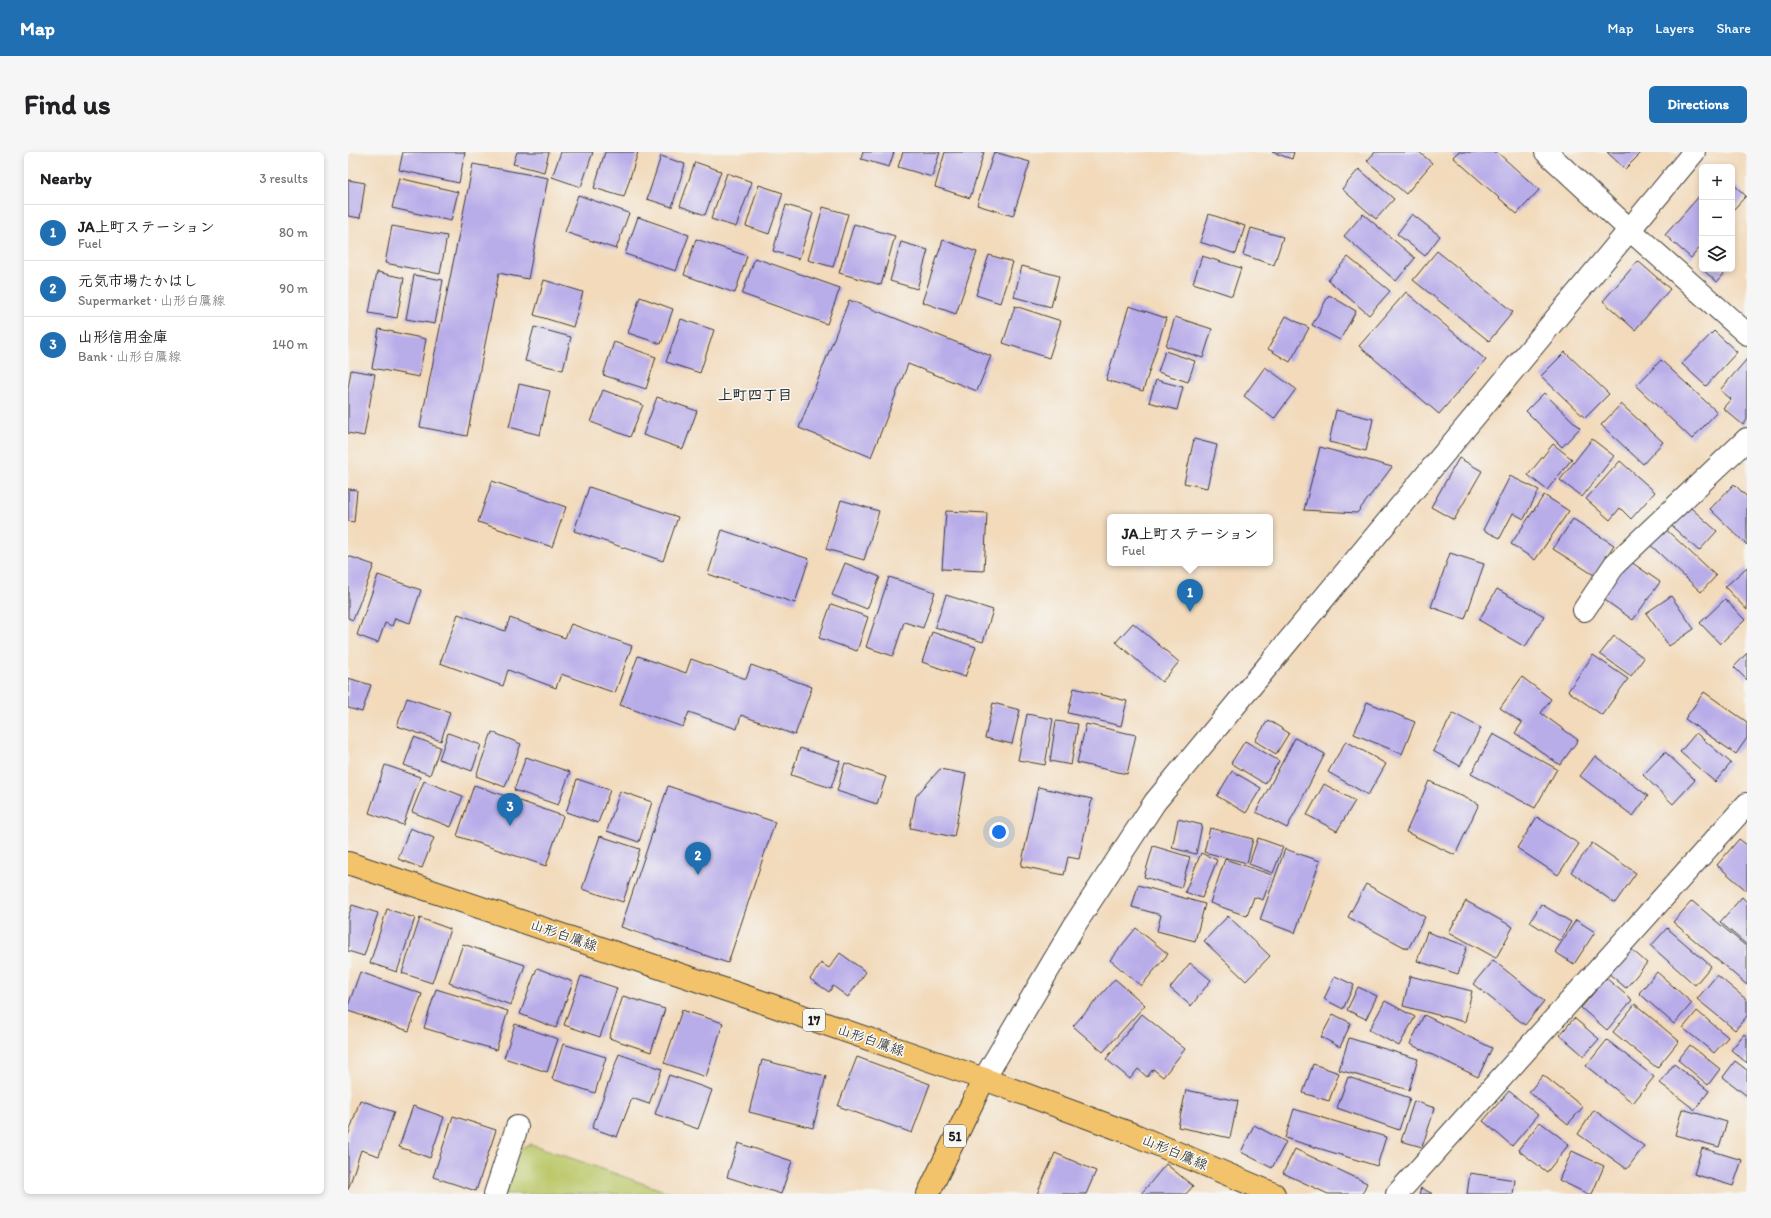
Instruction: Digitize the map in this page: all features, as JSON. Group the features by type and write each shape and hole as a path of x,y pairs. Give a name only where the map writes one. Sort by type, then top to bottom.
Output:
{"main road":[{"name":"山形白鷹線","path":"348,863 765,1003 984,1079 1135,1135 1274,1194"},
{"name":"51","path":"928,1194 984,1079"}],"street":[{"path":"1546,152 1630,230 1747,334"},
{"path":"984,1079 1076,923 1155,802 1694,152"},
{"path":"1584,610 1615,564 1747,439"},
{"path":"1397,1194 1747,804"},
{"path":"495,1194 517,1127"}],"green space":[{"path":"531,1144 673,1194 501,1194 515,1150"}],"building":[{"path":"403,152 465,152 459,183 399,170"},
{"path":"517,152 549,152 544,172 513,164"},
{"path":"561,152 593,152 581,187 552,177"},
{"path":"605,152 638,152 624,197 594,188"},
{"path":"863,152 894,152 889,167 861,159"},
{"path":"903,152 940,152 932,177 898,167"},
{"path":"945,152 984,152 970,198 935,187"},
{"path":"994,152 1030,162 1013,216 977,205"},
{"path":"1272,152 1294,152 1292,159"},
{"path":"1375,152 1419,152 1432,163 1406,194 1367,161"},
{"path":"1458,152 1497,152 1539,190 1517,214 1453,157"},
{"path":"1607,152 1642,152 1625,169"},
{"path":"661,156 685,164 672,207 647,199"},
{"path":"695,162 721,171 705,215 680,206"},
{"path":"473,164 548,178 528,279 499,273 467,436 420,427"},
{"path":"1359,169 1394,199 1376,219 1342,189"},
{"path":"727,173 752,182 736,227 711,219"},
{"path":"399,178 458,192 451,221 392,208"},
{"path":"348,180 365,183 360,218 348,216"},
{"path":"759,185 783,193 769,234 746,226"},
{"path":"1735,186 1746,196 1735,208"},
{"path":"578,195 629,213 616,249 565,232"},
{"path":"1699,196 1699,249 1691,258 1665,235"},
{"path":"786,205 813,213 799,259 773,251"},
{"path":"823,207 848,214 833,267 808,260"},
{"path":"1209,214 1245,226 1236,254 1200,242"},
{"path":"1363,214 1415,258 1396,281 1344,236"},
{"path":"1412,214 1440,236 1425,256 1397,234"},
{"path":"638,217 689,235 676,271 625,254"},
{"path":"854,224 895,236 881,285 839,273"},
{"path":"392,226 447,236 440,274 385,263"},
{"path":"1251,228 1283,237 1274,265 1243,255"},
{"path":"696,239 747,256 735,293 684,275"},
{"path":"943,240 977,252 956,314 922,302"},
{"path":"901,242 928,250 917,289 890,281"},
{"path":"1437,251 1513,312 1489,341 1413,280"},
{"path":"989,255 1013,262 1000,303 976,295"},
{"path":"1202,256 1241,268 1232,296 1193,283"},
{"path":"1348,257 1390,291 1369,315 1328,280"},
{"path":"755,258 840,288 827,324 742,294"},
{"path":"1638,261 1670,289 1635,330 1603,301"},
{"path":"1022,266 1059,276 1051,307 1014,297"},
{"path":"377,272 404,278 397,318 369,313"},
{"path":"1705,272 1725,272 1717,282"},
{"path":"414,275 443,280 435,324 406,319"},
{"path":"544,280 583,292 573,327 534,315"},
{"path":"1406,292 1486,360 1439,414 1359,346"},
{"path":"1329,295 1356,311 1340,340 1312,325"},
{"path":"640,297 673,309 661,344 628,333"},
{"path":"849,300 991,356 977,391 908,364 871,457 799,428"},
{"path":"1015,306 1061,321 1049,358 1003,343"},
{"path":"1129,306 1166,318 1143,391 1106,380"},
{"path":"1286,316 1309,328 1290,362 1268,349"},
{"path":"1175,317 1212,329 1203,358 1166,346"},
{"path":"681,319 714,330 700,373 666,362"},
{"path":"534,327 571,337 563,370 525,361"},
{"path":"379,329 426,339 419,377 372,368"},
{"path":"1714,331 1737,352 1706,386 1682,364"},
{"path":"614,342 656,357 646,389 603,375"},
{"path":"1165,351 1195,361 1188,382 1158,372"},
{"path":"1565,352 1609,394 1585,418 1541,376"},
{"path":"1747,359 1747,420 1743,425 1723,408 1731,399 1720,390"},
{"path":"1661,360 1717,412 1692,439 1636,386"},
{"path":"1265,367 1296,389 1274,419 1244,396"},
{"path":"351,370 375,374 364,436 348,433 348,389"},
{"path":"1156,380 1183,387 1177,410 1149,402"},
{"path":"519,384 550,391 540,435 509,427"},
{"path":"603,390 643,405 630,437 591,422"},
{"path":"1544,393 1580,428 1562,447 1526,411"},
{"path":"657,397 697,411 683,449 643,435"},
{"path":"1621,404 1663,442 1643,464 1601,425"},
{"path":"1336,410 1373,419 1366,451 1329,442"},
{"path":"1194,439 1217,445 1207,488 1184,483"},
{"path":"1592,439 1614,456 1582,497 1560,480"},
{"path":"1553,444 1572,459 1547,490 1528,475"},
{"path":"1320,447 1392,467 1357,513 1304,510"},
{"path":"1459,458 1482,471 1454,520 1431,507"},
{"path":"1620,461 1655,492 1631,519 1620,508 1610,520 1586,499"},
{"path":"1510,476 1539,490 1524,519 1513,513 1500,538 1483,530"},
{"path":"492,481 566,507 552,547 478,522"},
{"path":"1734,484 1747,497 1747,545 1710,509"},
{"path":"589,487 678,517 663,561 574,531"},
{"path":"348,489 357,490 354,522 348,521"},
{"path":"1544,495 1569,511 1535,560 1511,544"},
{"path":"841,500 879,511 864,560 826,549"},
{"path":"1682,500 1717,531 1699,551 1664,519"},
{"path":"946,511 987,513 984,571 942,569"},
{"path":"1573,519 1614,545 1594,575 1553,549"},
{"path":"1660,524 1716,576 1701,592 1645,540"},
{"path":"722,530 809,559 795,603 708,574"},
{"path":"1450,553 1484,564 1465,619 1431,607"},
{"path":"348,556 374,565 353,620 348,618"},
{"path":"1628,560 1660,582 1633,620 1602,598"},
{"path":"845,563 880,577 867,609 832,595"},
{"path":"1747,567 1747,610 1725,587"},
{"path":"378,575 421,590 410,623 395,618 392,626 385,623 378,643 357,635"},
{"path":"889,577 935,592 923,628 904,622 893,656 866,647"},
{"path":"1497,589 1544,616 1525,647 1479,620"},
{"path":"946,595 993,610 983,642 935,627"},
{"path":"1671,596 1694,629 1669,646 1646,613"},
{"path":"1725,599 1745,620 1720,644 1700,623"},
{"path":"831,604 868,617 857,651 819,638"},
{"path":"458,614 505,631 510,618 565,638 571,624 632,646 615,693 561,674 556,688 508,670 503,686 440,663"},
{"path":"1133,623 1179,662 1162,682 1116,642"},
{"path":"932,632 976,647 965,677 922,662"},
{"path":"1614,636 1644,658 1631,676 1600,654"},
{"path":"1747,653 1747,680 1734,667"},
{"path":"1593,655 1628,679 1602,715 1568,691"},
{"path":"638,656 686,673 691,659 746,679 751,665 812,687 795,735 741,715 737,729 689,712 683,727 620,705"},
{"path":"1522,677 1551,699 1541,713 1578,740 1560,765 1515,733 1522,723 1500,708"},
{"path":"348,678 371,685 362,712 348,708"},
{"path":"1074,688 1127,701 1121,726 1068,713"},
{"path":"1704,692 1747,722 1747,738 1736,754 1685,719"},
{"path":"407,698 450,712 441,741 397,726"},
{"path":"1367,702 1415,722 1402,754 1354,734"},
{"path":"993,703 1020,710 1012,744 985,738"},
{"path":"1453,713 1481,728 1460,766 1433,751"},
{"path":"1027,714 1053,719 1045,765 1018,760"},
{"path":"1268,720 1289,733 1276,754 1255,741"},
{"path":"1056,721 1078,724 1071,765 1050,761"},
{"path":"1086,724 1136,735 1127,774 1077,763"},
{"path":"492,732 521,744 505,787 476,776"},
{"path":"448,733 481,745 472,771 439,759"},
{"path":"1696,733 1731,763 1715,782 1680,752"},
{"path":"1493,734 1557,769 1535,808 1471,774"},
{"path":"414,737 440,747 430,775 404,765"},
{"path":"1295,738 1325,754 1287,828 1256,812"},
{"path":"1245,741 1279,761 1265,784 1231,763"},
{"path":"1346,741 1386,764 1368,795 1328,772"},
{"path":"800,748 840,761 831,788 791,775"},
{"path":"1665,752 1695,780 1673,804 1643,775"},
{"path":"1595,756 1648,796 1633,816 1580,776"},
{"path":"526,757 570,772 558,805 514,790"},
{"path":"845,763 886,777 877,804 837,791"},
{"path":"385,765 420,777 403,825 369,813"},
{"path":"940,769 966,774 954,837 910,828 916,796"},
{"path":"1232,771 1261,788 1246,813 1217,796"},
{"path":"577,779 610,790 598,823 566,812"},
{"path":"424,781 463,796 451,827 412,812"},
{"path":"1429,781 1479,804 1455,855 1406,832"},
{"path":"1324,784 1355,801 1337,831 1307,815"},
{"path":"474,785 563,816 546,866 457,836"},
{"path":"668,786 775,822 728,963 621,927"},
{"path":"1038,787 1092,799 1079,859 1068,857 1064,875 1021,866"},
{"path":"620,791 652,802 639,842 607,831"},
{"path":"1537,817 1579,844 1558,875 1517,848"},
{"path":"1178,819 1202,825 1196,854 1172,848"},
{"path":"410,828 434,838 422,868 398,859"},
{"path":"1210,828 1253,839 1247,863 1204,852"},
{"path":"600,836 640,849 623,902 582,889"},
{"path":"1258,838 1283,847 1273,873 1249,864"},
{"path":"1739,839 1747,845 1747,891 1717,865"},
{"path":"1592,843 1636,873 1615,903 1571,872"},
{"path":"1153,846 1190,857 1181,888 1144,877"},
{"path":"1285,849 1320,861 1295,933 1260,920"},
{"path":"1201,853 1217,860 1202,898 1185,892"},
{"path":"1225,859 1272,875 1263,900 1254,897 1247,916 1210,903"},
{"path":"1366,884 1425,917 1408,949 1348,917"},
{"path":"1138,885 1205,904 1195,941 1157,931 1161,915 1132,907"},
{"path":"1742,897 1747,902 1747,945 1720,922"},
{"path":"1466,901 1513,927 1496,958 1449,932"},
{"path":"1692,901 1747,947 1747,985 1673,922"},
{"path":"1541,904 1571,922 1560,941 1530,922"},
{"path":"352,905 378,913 364,956 348,951 348,918"},
{"path":"387,909 415,918 397,972 370,963"},
{"path":"1228,916 1270,956 1246,981 1204,941"},
{"path":"420,918 450,929 432,983 402,973"},
{"path":"1576,920 1595,932 1574,964 1555,952"},
{"path":"1136,928 1168,954 1141,986 1110,960"},
{"path":"1667,928 1711,966 1695,985 1651,946"},
{"path":"1427,932 1467,946 1458,974 1417,961"},
{"path":"463,944 525,965 511,1005 449,983"},
{"path":"1630,948 1647,963 1626,988 1608,973"},
{"path":"840,953 866,972 848,997 833,986 829,992 810,979 821,963 829,968"},
{"path":"1493,960 1544,1001 1525,1025 1473,984"},
{"path":"1190,963 1211,980 1191,1006 1170,988"},
{"path":"537,968 573,982 556,1028 520,1014"},
{"path":"360,972 422,994 409,1031 348,1011 348,1006"},
{"path":"1657,972 1692,1003 1674,1024 1639,993"},
{"path":"1717,975 1747,1000 1747,1016 1735,1030 1697,999"},
{"path":"581,976 617,988 600,1037 564,1025"},
{"path":"1335,976 1354,985 1343,1009 1324,999"},
{"path":"1410,976 1472,991 1465,1022 1403,1006"},
{"path":"1606,978 1632,1000 1607,1030 1581,1008"},
{"path":"1115,979 1145,1005 1103,1052 1073,1026"},
{"path":"1358,987 1377,996 1366,1019 1347,1010"},
{"path":"436,989 508,1011 496,1050 424,1028"},
{"path":"623,996 665,1009 651,1052 609,1038"},
{"path":"1385,1001 1415,1017 1399,1046 1369,1030"},
{"path":"1635,1004 1679,1041 1657,1068 1613,1032"},
{"path":"682,1010 723,1023 706,1077 664,1063"},
{"path":"1697,1011 1728,1037 1714,1053 1683,1028"},
{"path":"1142,1014 1185,1049 1163,1077 1153,1069 1147,1077 1138,1069 1130,1079 1106,1059"},
{"path":"1333,1014 1351,1023 1340,1047 1321,1037"},
{"path":"1424,1015 1492,1048 1478,1077 1410,1044"},
{"path":"1574,1018 1599,1039 1584,1056 1560,1035"},
{"path":"515,1024 558,1039 547,1072 504,1058"},
{"path":"1744,1034 1747,1037 1747,1063 1731,1050"},
{"path":"1349,1038 1418,1059 1409,1090 1339,1070"},
{"path":"1607,1040 1654,1077 1633,1103 1586,1066"},
{"path":"563,1044 606,1057 595,1093 552,1079"},
{"path":"1690,1045 1720,1069 1708,1085 1678,1060"},
{"path":"619,1054 662,1069 649,1104 632,1098 617,1137 592,1128"},
{"path":"857,1057 930,1084 912,1133 838,1106"},
{"path":"762,1060 826,1076 813,1128 749,1112"},
{"path":"1735,1061 1747,1070 1747,1096 1723,1077"},
{"path":"1313,1064 1339,1073 1329,1101 1303,1093"},
{"path":"1674,1064 1709,1091 1695,1110 1660,1083"},
{"path":"669,1075 712,1090 698,1129 655,1114"},
{"path":"1543,1075 1583,1107 1568,1124 1529,1092"},
{"path":"1348,1077 1410,1098 1399,1130 1337,1108"},
{"path":"1186,1090 1238,1101 1230,1138 1178,1127"},
{"path":"1509,1091 1538,1115 1512,1146 1483,1121"},
{"path":"360,1100 394,1112 379,1156 361,1150 348,1190 348,1136"},
{"path":"1414,1101 1435,1108 1422,1147 1401,1141"},
{"path":"413,1106 444,1117 430,1158 399,1147"},
{"path":"1294,1109 1386,1137 1377,1166 1285,1138"},
{"path":"1682,1109 1727,1122 1719,1147 1675,1135"},
{"path":"1594,1110 1644,1146 1627,1169 1578,1134"},
{"path":"453,1116 496,1130 476,1191 433,1177"},
{"path":"1540,1122 1569,1144 1547,1172 1518,1150"},
{"path":"1254,1125 1286,1142 1272,1168 1241,1152"},
{"path":"738,1143 792,1161 781,1194 727,1177"},
{"path":"1702,1148 1742,1160 1733,1186 1694,1174"},
{"path":"1295,1149 1367,1183 1362,1194 1328,1194 1283,1173"},
{"path":"1572,1151 1604,1166 1592,1194 1588,1194 1559,1180"},
{"path":"1055,1153 1096,1171 1086,1194 1037,1194"},
{"path":"1166,1164 1193,1186 1186,1194 1141,1194"},
{"path":"1470,1173 1515,1180 1513,1194 1467,1194"},
{"path":"1421,1188 1433,1194 1419,1194"}],"place":[{"name":"JA上町ステーション","path":"1190,612"},
{"name":"山形信用金庫","path":"510,826"},
{"name":"元気市場たかはし","path":"698,875"}],"district":[{"name":"上町四丁目","path":"755,395"}]}
